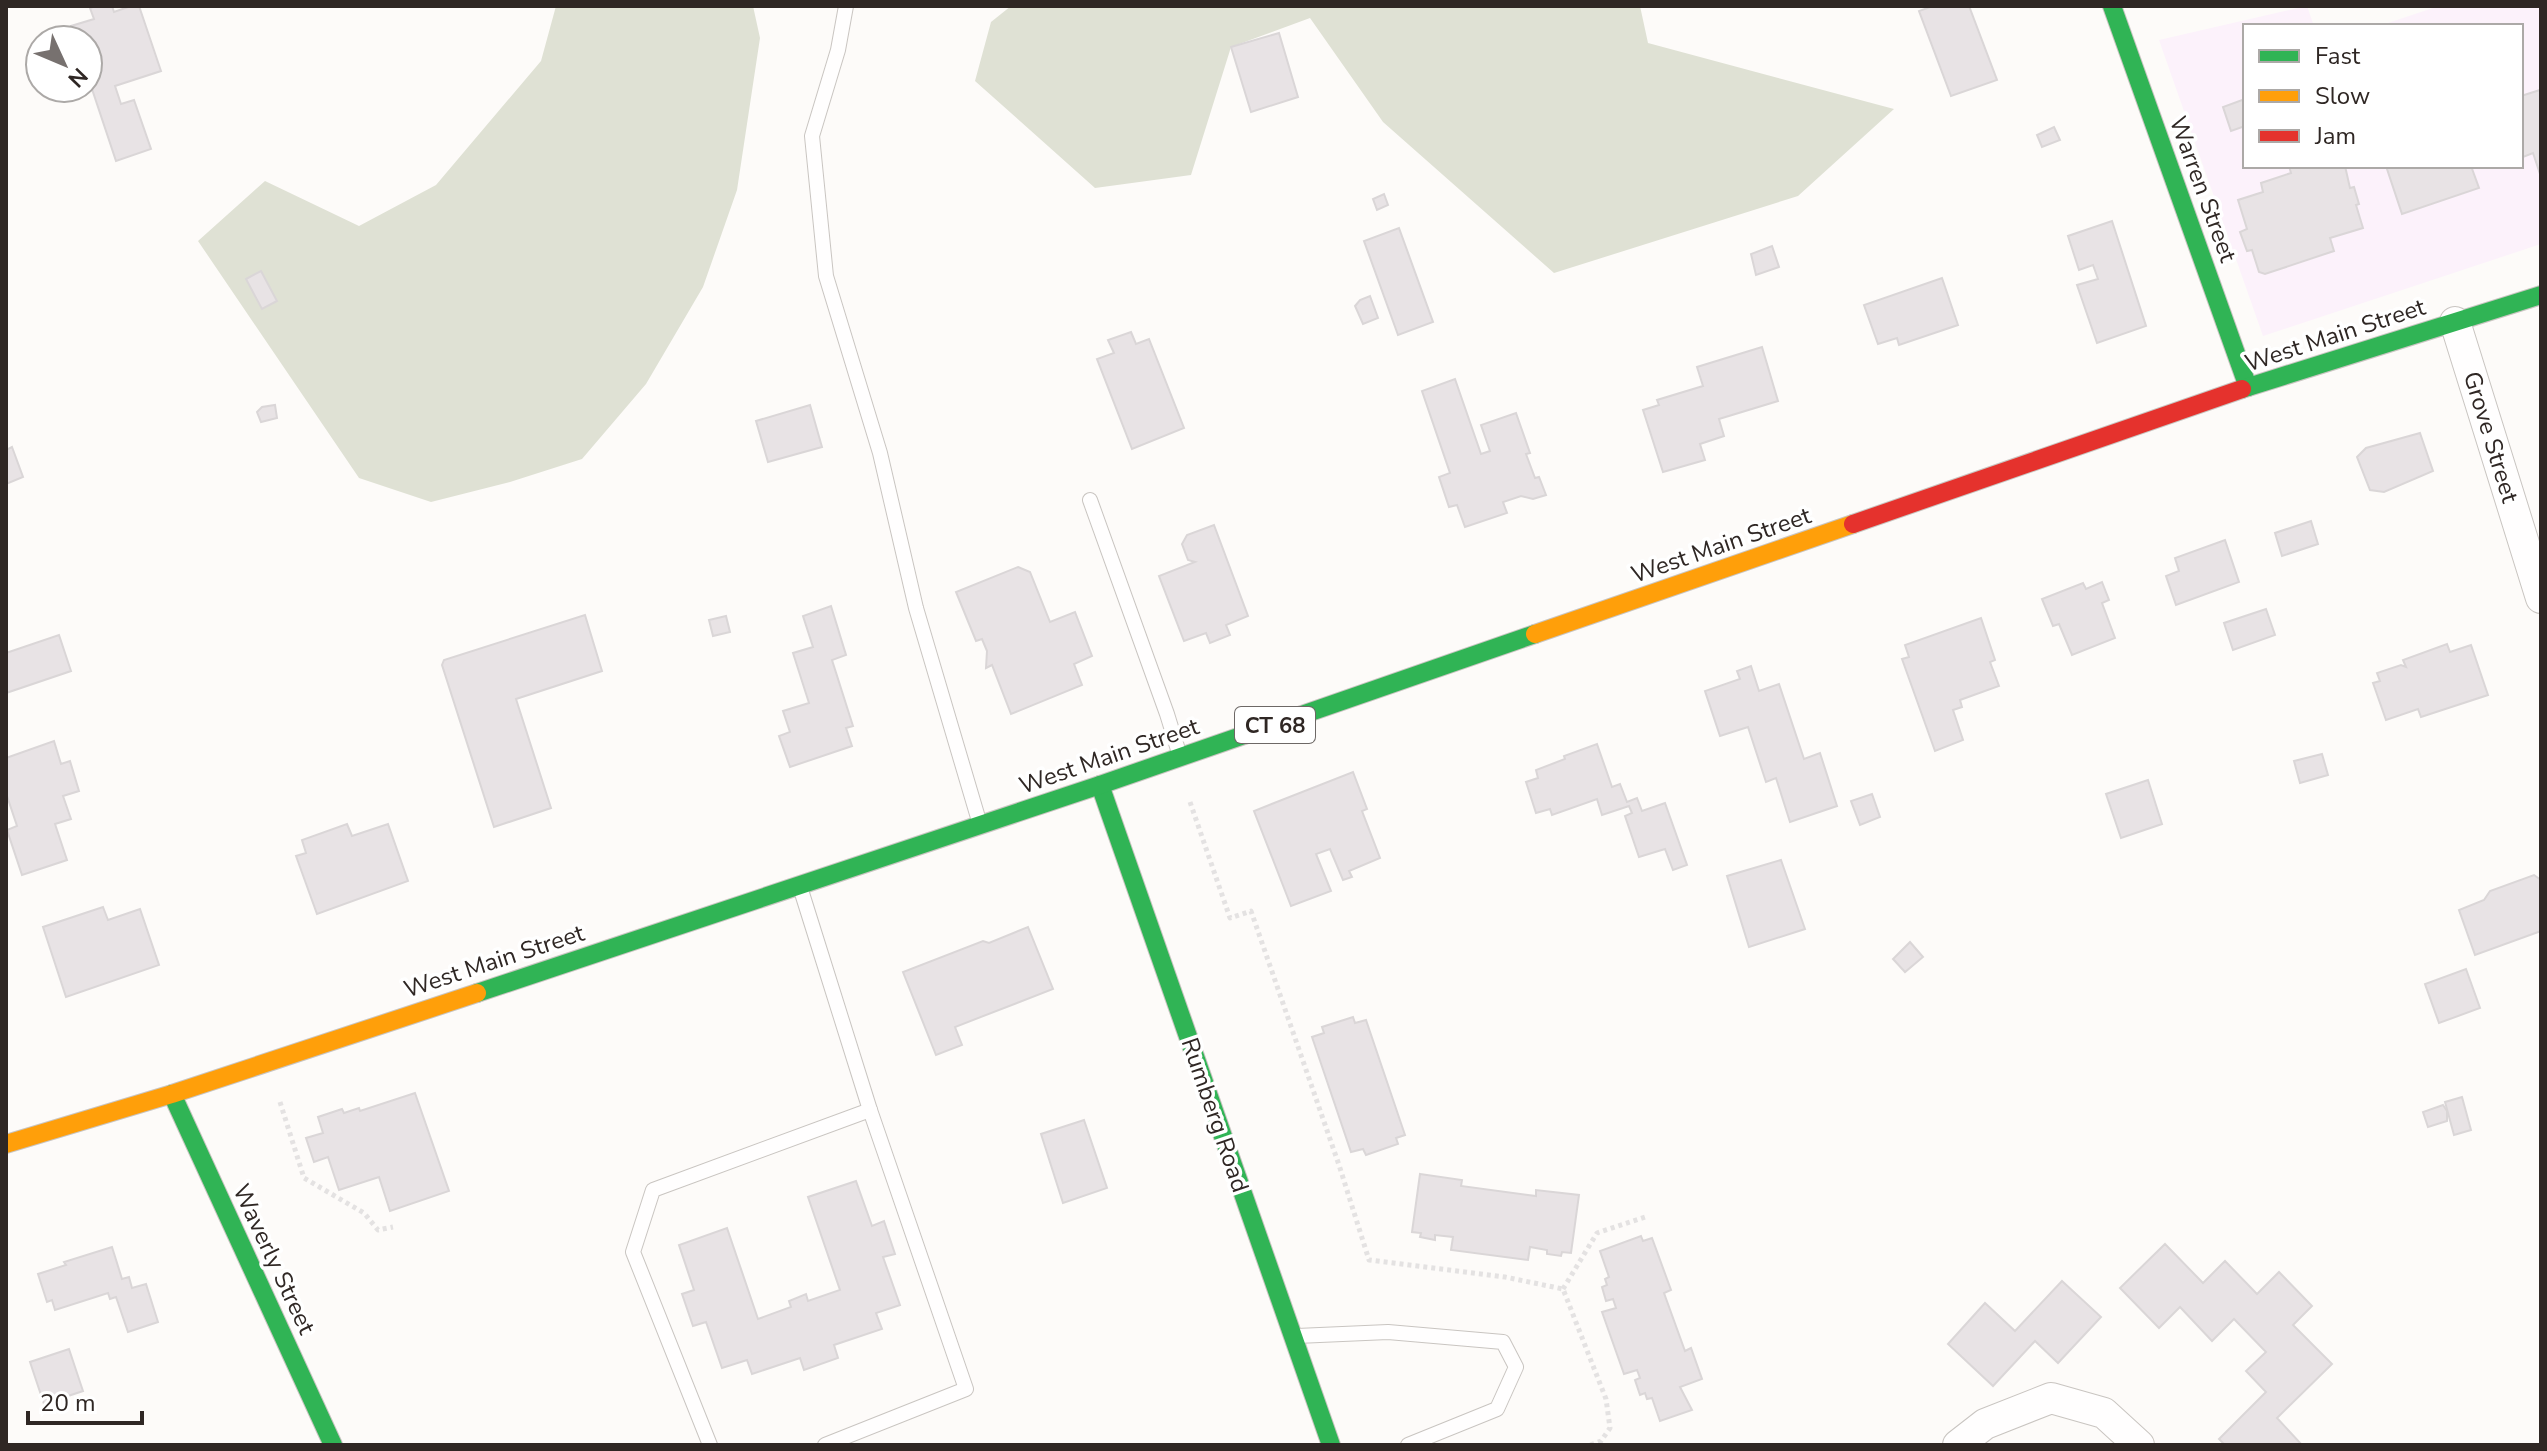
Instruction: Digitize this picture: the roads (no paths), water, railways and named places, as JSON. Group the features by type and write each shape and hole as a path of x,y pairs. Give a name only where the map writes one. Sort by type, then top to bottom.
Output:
{"main road":[{"name":"Warren Street","path":"2112,6 2248,387"},
{"name":"West Main Street","path":"6,1144 172,1094 1100,785 2248,387 2541,295"},
{"name":"Rumberg Road","path":"1100,785 1331,1445"},
{"name":"Waverly Street","path":"172,1094 333,1445"}],"street":[{"name":"Grove Street","path":"2455,322 2541,598"},
{"path":"1958,1445 1985,1424 2051,1398 2104,1413 2139,1445"}],"lane":[{"path":"846,6 838,50 812,136 826,276 880,453 916,608 980,825"},
{"path":"1090,500 1180,758"},
{"path":"800,885 870,1110 966,1389 825,1445"},
{"path":"710,1445 633,1252 653,1190 870,1110"},
{"path":"1293,1337 1388,1332 1503,1342 1516,1367 1497,1409 1408,1445"}]}
